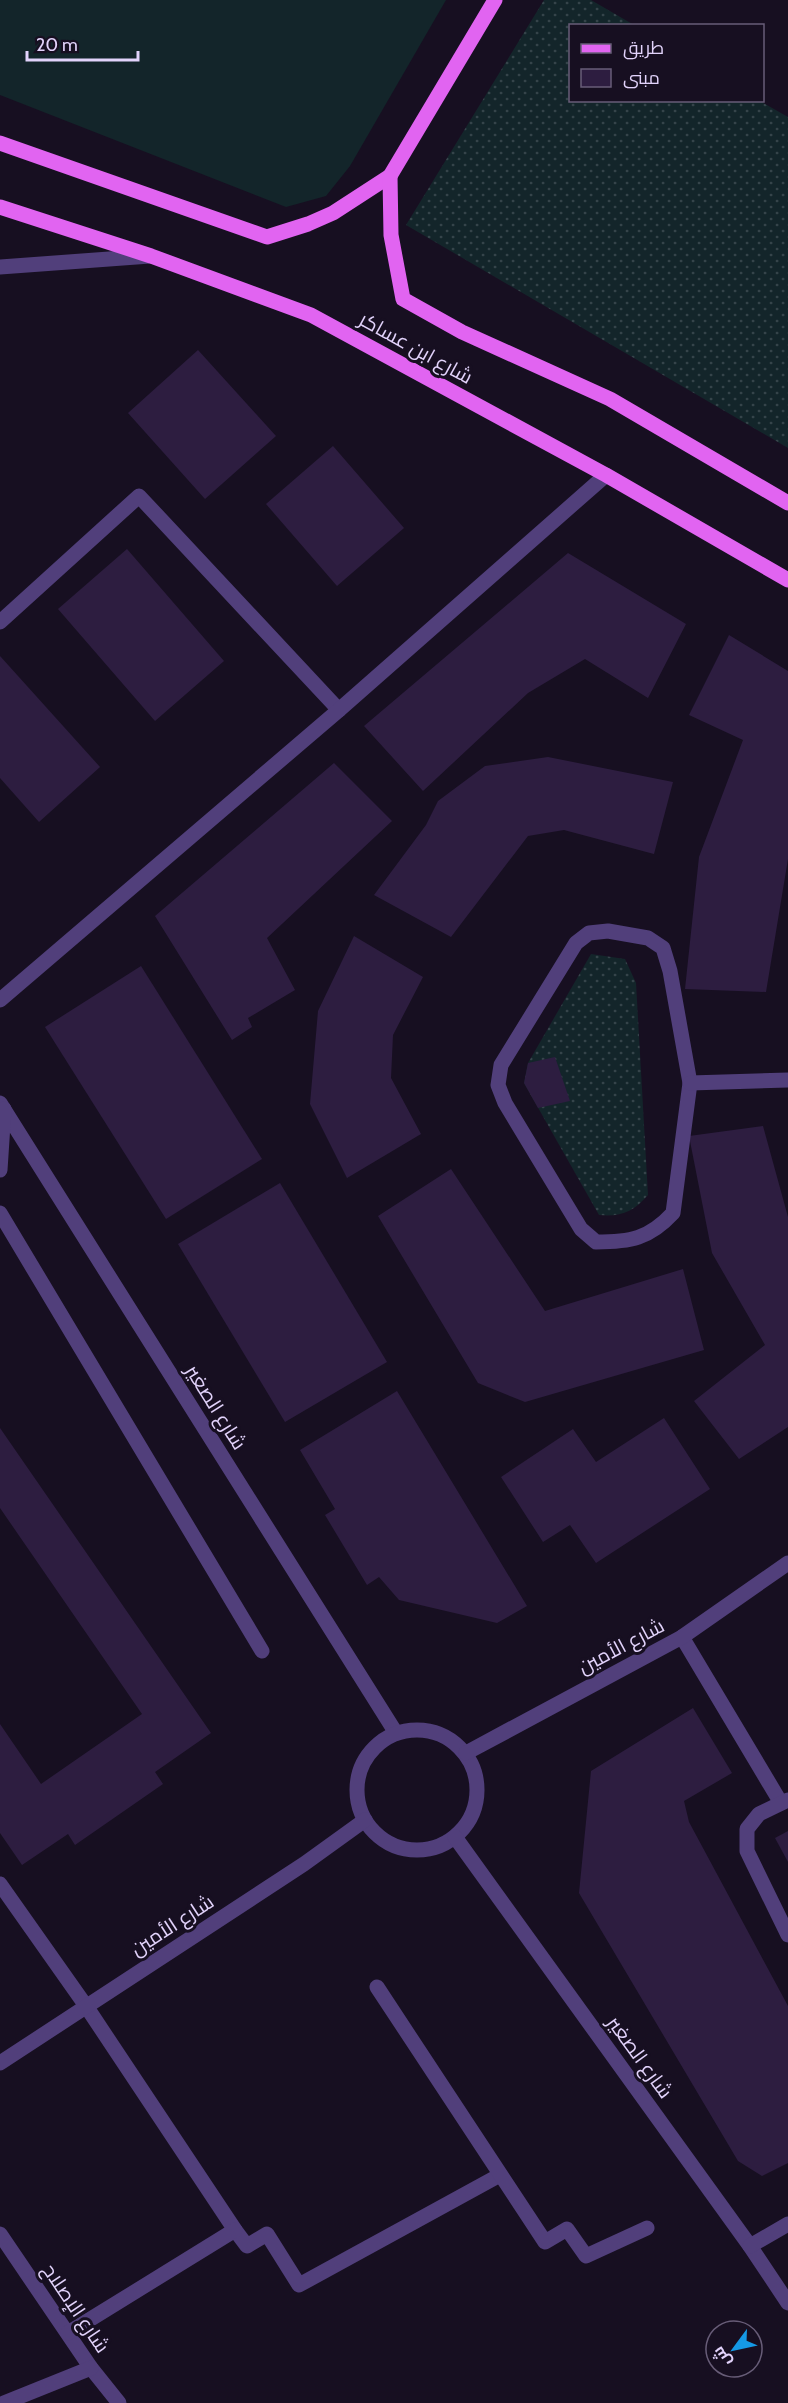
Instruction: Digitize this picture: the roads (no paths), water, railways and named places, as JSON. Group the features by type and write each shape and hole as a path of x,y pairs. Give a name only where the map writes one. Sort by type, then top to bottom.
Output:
{"main road":[{"path":"0,143 267,237 333,213 390,176 495,0"},
{"name":"شارع ابن عساكر","path":"390,176 391,235 403,299 462,332 610,399 788,503"},
{"name":"شارع ابن عساكر","path":"0,207 152,255 311,315 606,475 788,580"}],"street":[{"path":"0,267 152,255"},
{"path":"0,1000 339,710 606,475"},
{"path":"0,622 139,496 339,710"},
{"path":"608,931 648,938 663,948 670,970 690,1083 673,1213 660,1227 646,1235 622,1242 596,1242 581,1229 505,1103 498,1085 501,1065 576,943 589,933 608,931"},
{"path":"690,1083 788,1080"},
{"path":"0,1170 2,1106"},
{"name":"شارع الصغير","path":"2,1106 396,1733"},
{"path":"0,1214 262,1651"},
{"name":"شارع الأمين","path":"466,1753 682,1637 788,1563"},
{"path":"682,1637 785,1801 759,1814 747,1829 747,1851 788,1935"},
{"path":"411,1729 431,1730 451,1739 466,1753 475,1770 478,1788 476,1807 468,1824 455,1837 442,1845 425,1850 410,1850 389,1844 372,1830 358,1802 357,1782 363,1763 374,1746 396,1733 411,1729"},
{"name":"شارع الأمين","path":"0,2063 304,1864 365,1820"},
{"name":"شارع الصغير","path":"455,1837 750,2246 788,2304"},
{"path":"0,1884 86,2006 235,2230 247,2246 267,2234 299,2285 500,2175"},
{"path":"377,1987 545,2242 567,2229 586,2256 647,2228"},
{"path":"750,2246 788,2224"},
{"path":"68,2333 235,2230"},
{"name":"شارع الإصلاح","path":"0,2234 91,2368 119,2403"},
{"path":"4,2403 91,2368"}]}
